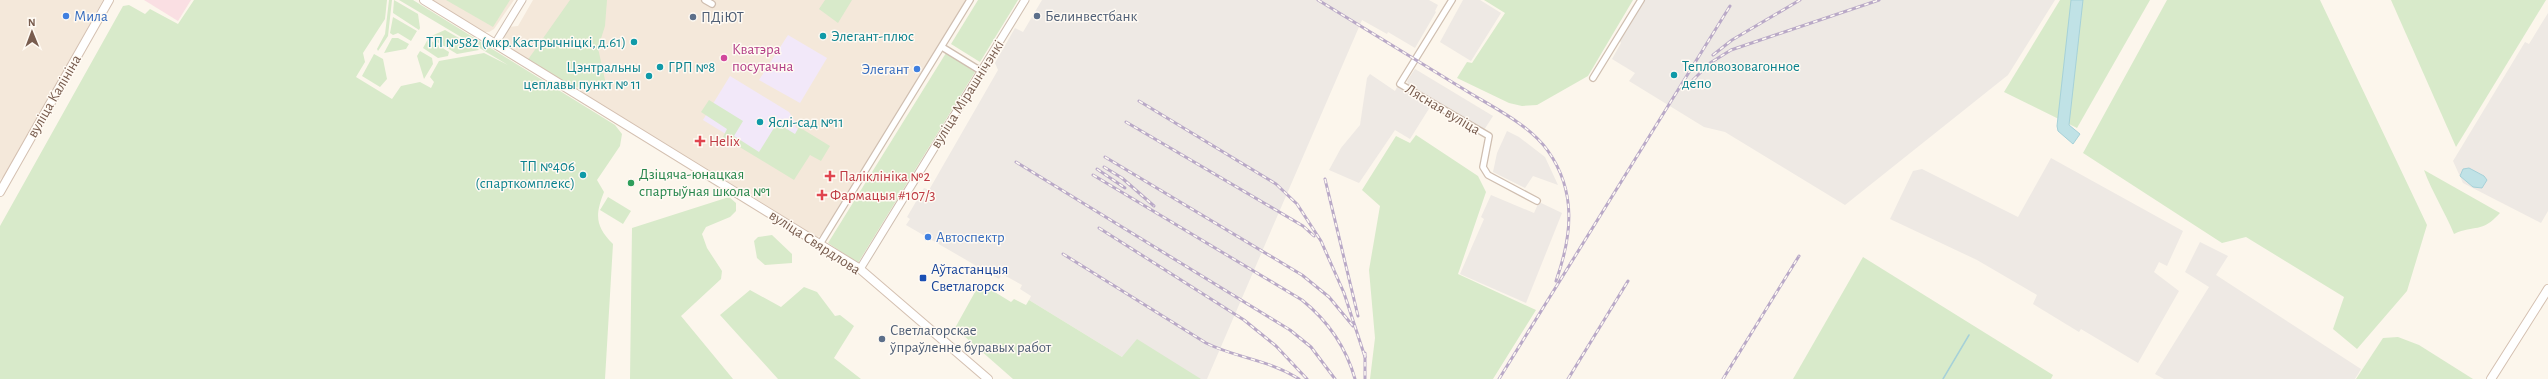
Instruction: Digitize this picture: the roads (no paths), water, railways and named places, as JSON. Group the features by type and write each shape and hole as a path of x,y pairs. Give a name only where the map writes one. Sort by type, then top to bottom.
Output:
{"main road":[{"name":"вуліца Калініна","path":"0,192 109,0"},
{"name":"вуліца Свярдлова","path":"424,0 860,269 988,379"},
{"path":"2491,379 2548,289"}],"street":[{"path":"495,44 522,0"},
{"path":"706,0 712,4"},
{"path":"820,244 970,0"},
{"name":"вуліца Мірашнічэнкі","path":"860,269 1025,0"},
{"name":"Лясная вуліца","path":"1452,0 1400,84 1488,136 1483,167 1488,175 1536,201"},
{"path":"1593,78 1641,0"},
{"path":"942,46 982,71"}],"water":[{"path":"2071,0 2083,0 2069,125 2080,134 2073,144 2058,131 2057,126"},
{"path":"2469,168 2484,176 2487,180 2482,188 2473,187 2460,176 2463,169"}],"waterway":[{"path":"1943,379 1969,335"}],"railway":[{"path":"1318,0 1510,117 1521,124 1540,141 1548,151 1564,182 1569,214 1566,247 1556,281"},
{"path":"1713,55 1732,40 1800,0"},
{"path":"1687,86 1710,63 1731,50 1879,0"},
{"path":"1499,379 1730,6"},
{"path":"1139,101 1276,184 1297,204 1321,241 1344,293 1365,357"},
{"path":"1126,122 1303,226 1314,236"},
{"path":"1105,157 1302,275 1329,297 1353,326"},
{"path":"1016,162 1290,330 1311,347 1335,379"},
{"path":"1104,167 1122,178 1154,206"},
{"path":"1097,169 1125,188"},
{"path":"1093,175 1302,300 1320,317 1335,335 1347,356 1355,379"},
{"path":"1325,179 1358,316"},
{"path":"1099,228 1244,320 1276,346 1307,379"},
{"path":"1063,254 1206,343 1276,367 1299,379"},
{"path":"1723,379 1799,256"},
{"path":"1568,379 1628,281"},
{"path":"1365,353 1365,379"}],"place":[{"name":"Мила","path":"66,16"},
{"name":"Белинвестбанк","path":"1037,16"},
{"name":"ПДіЮТ","path":"693,17"},
{"name":"Элегант-плюс","path":"823,36"},
{"name":"ТП №582 (мкр.Кастрычніцкі, д.61)","path":"634,42"},
{"name":"Кватэра посутачна","path":"724,58"},
{"name":"ГРП №8","path":"660,67"},
{"name":"Элегант","path":"917,69"},
{"name":"Тепловозовагонное депо","path":"1674,75"},
{"name":"Цэнтральны цеплавы пункт № 11","path":"649,76"},
{"name":"Яслі-сад №11","path":"760,122"},
{"name":"Helix","path":"700,141"},
{"name":"ТП №406 (спарткомплекс)","path":"583,175"},
{"name":"Паліклініка №2","path":"830,176"},
{"name":"Дзіцяча-юнацкая спартыўная школа №1","path":"631,183"},
{"name":"Фармацыя #107/3","path":"822,195"},
{"name":"Автоспектр","path":"928,237"},
{"name":"Аўтастанцыя Светлагорск","path":"923,278"},
{"name":"Светлагорскае ўпраўленне буравых работ","path":"882,339"}]}
